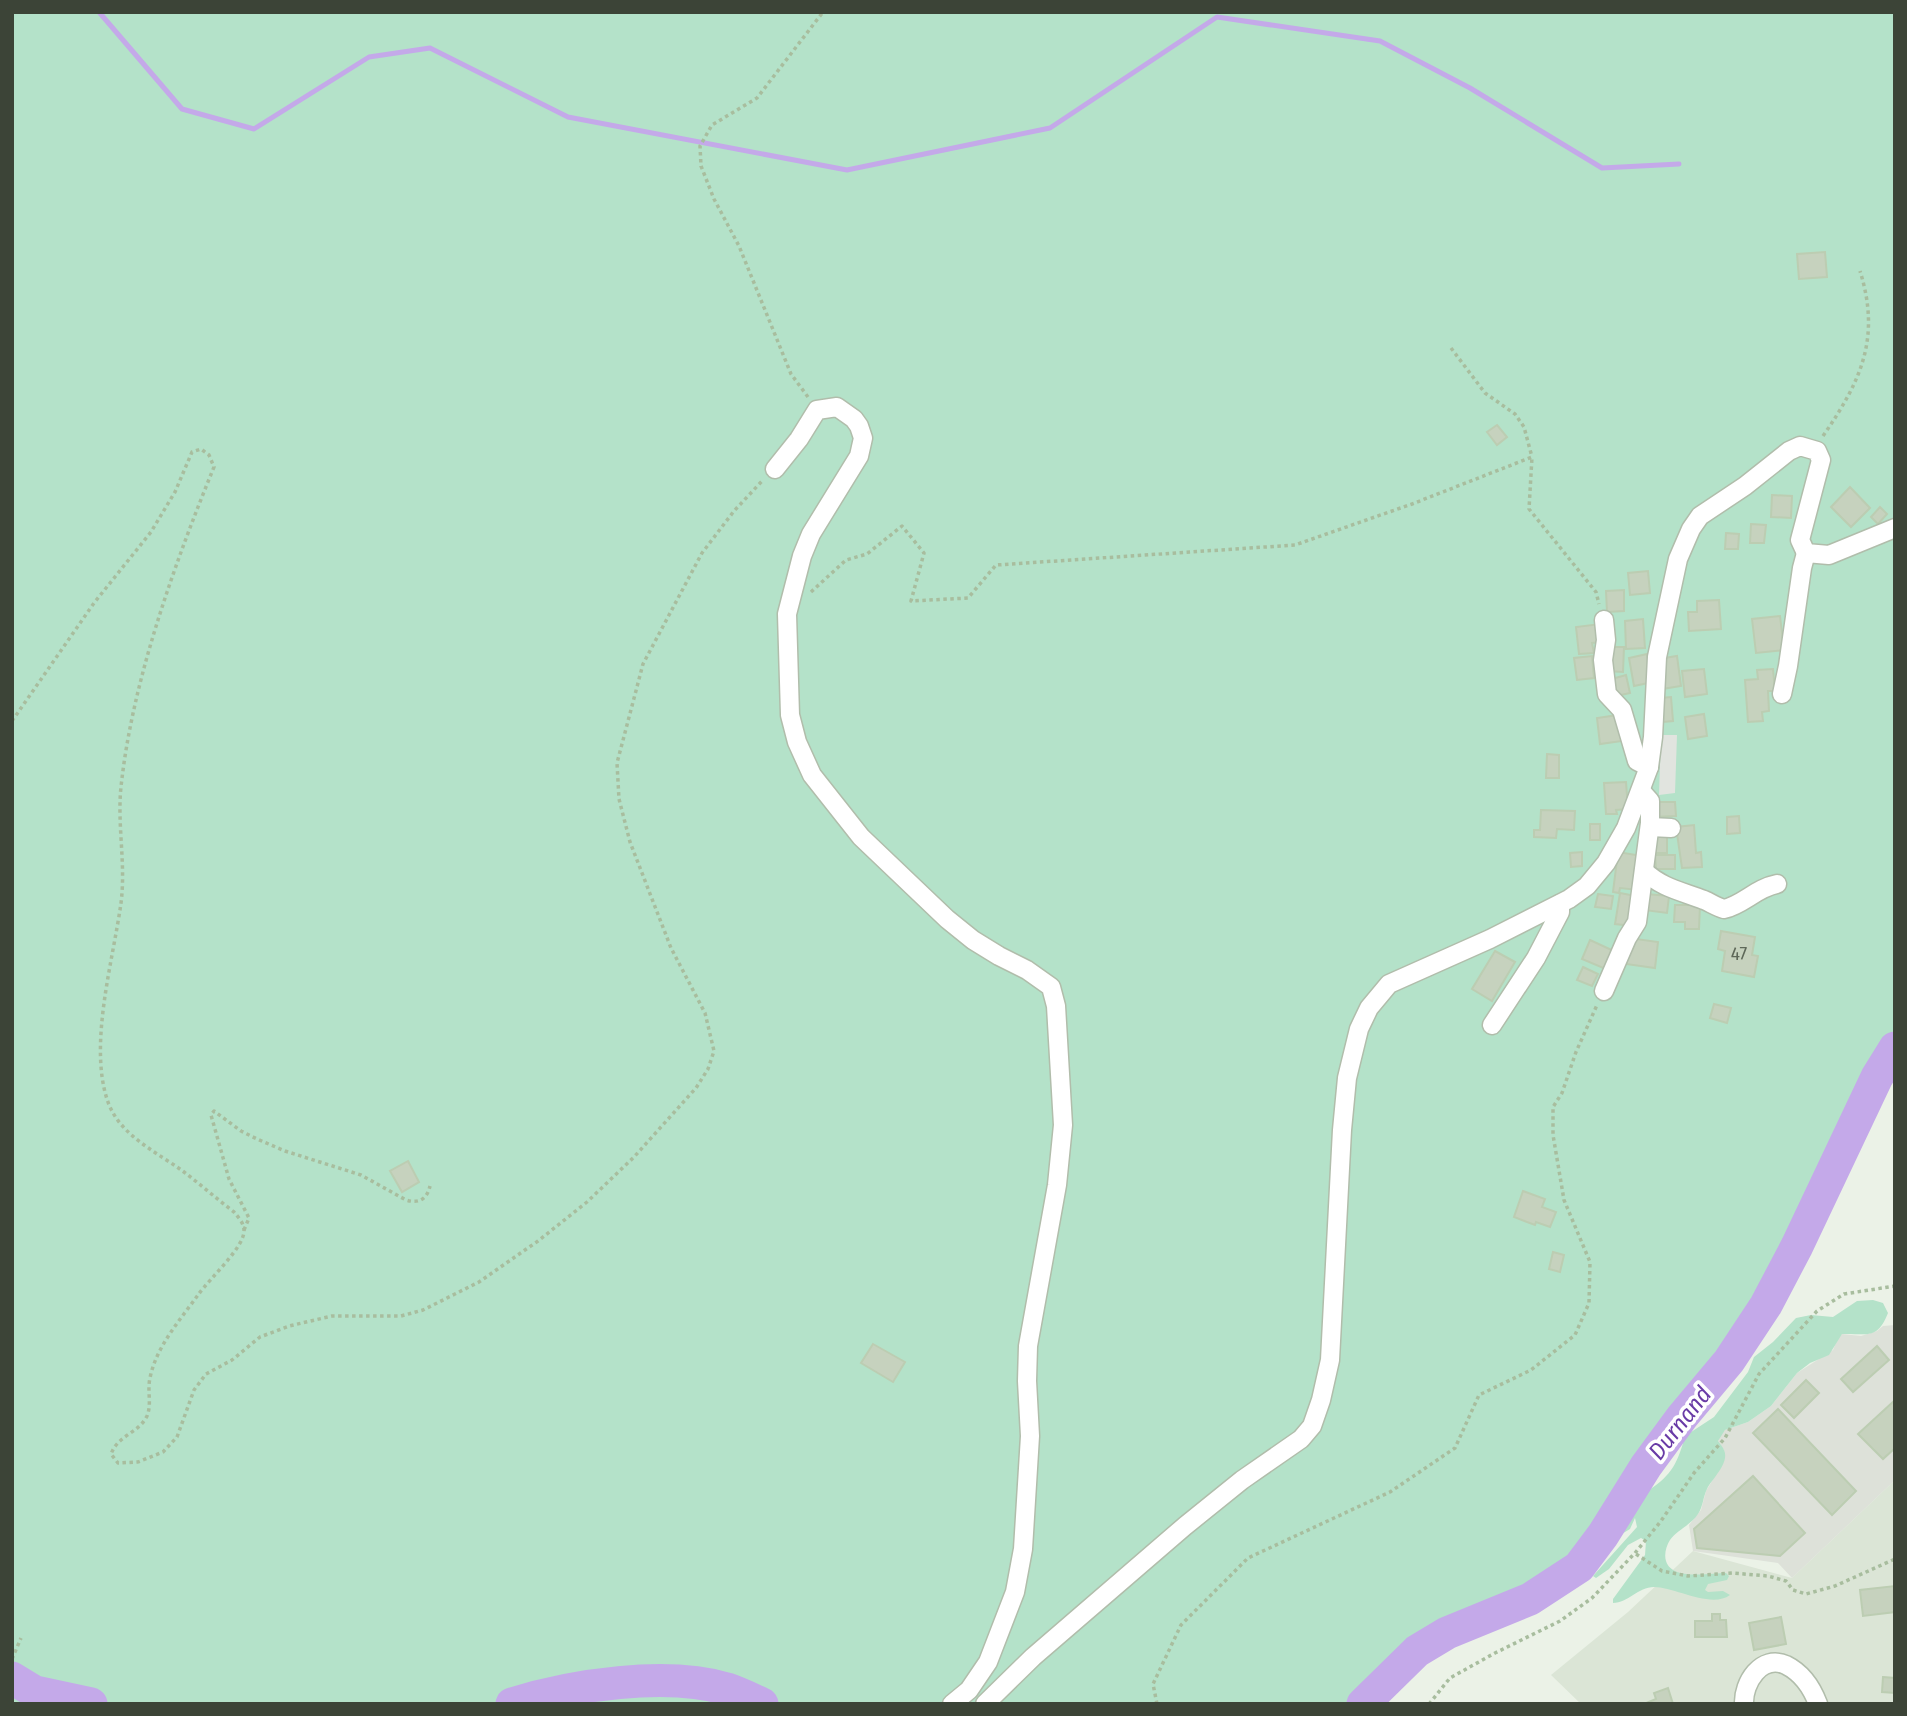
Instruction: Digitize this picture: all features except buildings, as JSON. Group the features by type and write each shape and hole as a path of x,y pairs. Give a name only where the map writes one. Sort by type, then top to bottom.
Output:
{"street":[{"path":"775,468 799,439 817,410 837,407 859,426 863,438 859,456 806,545 787,614 790,715 797,742 812,775 861,837 947,919 973,940 1027,970 1051,987 1056,1006 1063,1125 1057,1185 1028,1346 1030,1436 1023,1549 1015,1592 988,1662 969,1690 952,1704"},
{"path":"985,1704 1033,1657 1185,1526 1242,1480 1301,1439 1312,1426 1330,1360 1342,1130 1353,1050 1365,1016 1389,984 1560,904 1577,894 1598,873 1626,828 1649,767 1653,741 1657,657 1674,576 1691,529 1700,516 1745,486 1789,451 1800,446 1814,449 1821,460 1800,540 1806,553 1782,694"},
{"path":"1806,553 1829,555 1895,527"},
{"path":"1604,620 1606,640 1603,660 1607,694 1622,710 1637,761 1649,767"},
{"path":"1604,991 1627,938 1637,922 1650,827 1650,801 1641,791"},
{"path":"1650,827 1671,828"},
{"path":"1644,871 1670,889 1724,909 1738,904 1762,888 1777,884"},
{"path":"1492,1025 1536,958 1560,912 1560,904"},
{"path":"1744,1704 1746,1684 1757,1670 1770,1664 1784,1664 1802,1677 1818,1704"}],"path":[{"path":"817,410 791,374 739,246 714,199 701,166 700,146 712,125 757,99 823,12"},
{"path":"1814,449 1855,384 1864,362 1867,316 1865,288 1860,271"},
{"path":"1451,348 1485,393 1515,414 1524,427 1532,457 1529,509 1596,592 1604,620"},
{"path":"12,722 86,613 151,532 175,492 192,452 201,449 209,454 214,467 191,524 146,663 126,747 120,791 123,858 121,898 101,1016 101,1069 107,1101 119,1124 234,1212 242,1222 244,1230"},
{"path":"787,614 846,560 867,554 902,526 923,553 911,601 968,598 996,565 1295,545 1412,504 1532,457"},
{"path":"430,1186 423,1199 414,1202 406,1200 361,1175 285,1152 241,1131 214,1111 211,1115 229,1180 249,1218 242,1244 209,1280 169,1335 156,1359 150,1379 150,1409 146,1419 115,1444 111,1454 118,1463 138,1462 163,1452 177,1437 190,1398 206,1374 232,1360 260,1337 289,1326 332,1316 401,1316 424,1310 479,1282 538,1241 587,1202 634,1157 696,1088 709,1069 714,1051 705,1013 671,948 630,842 619,799 617,763 643,664 674,605 702,553 734,511 775,468"},
{"path":"1157,1704 1153,1684 1181,1625 1248,1558 1390,1492 1455,1448 1479,1395 1531,1370 1575,1335 1589,1303 1590,1262 1564,1200 1553,1135 1553,1107 1562,1093 1576,1052 1604,991"},
{"path":"1429,1704 1450,1678 1560,1621 1592,1598 1635,1553 1694,1473 1725,1438 1759,1374 1817,1311 1844,1294 1895,1286"},
{"path":"1635,1553 1662,1572 1688,1576 1732,1573 1768,1576 1786,1581 1793,1590 1806,1594 1835,1587 1895,1559"},
{"path":"12,1659 21,1638"}],"shaded area":[{"path":"1661,735 1677,735 1675,793 1659,795"},
{"path":"1895,1325 1895,1480 1792,1578 1778,1563 1693,1551 1689,1525 1701,1510 1706,1491 1724,1461 1724,1450 1718,1441 1721,1434 1748,1422 1771,1406 1797,1373 1833,1350 1842,1334 1861,1336 1883,1326"},
{"path":"1895,1480 1895,1704 1581,1704 1551,1675 1628,1612 1693,1551 1792,1578"}],"green space":[{"path":"12,12 1895,12 1895,1053 1879,1069 1772,1325 1680,1426 1649,1490 1673,1467 1685,1436 1714,1417 1748,1372 1754,1357 1796,1318 1811,1315 1833,1317 1857,1301 1873,1300 1883,1303 1888,1313 1875,1332 1842,1334 1829,1355 1810,1363 1797,1373 1771,1406 1748,1422 1725,1430 1718,1441 1724,1449 1723,1465 1707,1489 1698,1514 1670,1540 1665,1556 1670,1567 1684,1574 1726,1573 1729,1576 1727,1580 1708,1584 1705,1590 1723,1591 1730,1595 1722,1599 1703,1599 1654,1587 1613,1603 1613,1599 1645,1555 1646,1541 1641,1538 1628,1545 1609,1569 1596,1578 1593,1576 1637,1527 1635,1518 1630,1529 1423,1654 1367,1704 750,1704 739,1699 735,1704 12,1704"}],"waterway":[{"path":"99,12 182,109 254,129 369,57 430,48 568,117 847,170 1050,128 1217,17 1380,41 1470,88 1602,168 1679,164"},
{"name":"Durnand","path":"1363,1704 1417,1651 1447,1633 1530,1599 1579,1567 1603,1535 1646,1466 1682,1417 1729,1361 1766,1305 1877,1077 1895,1048"},
{"name":"Durnand","path":"12,1678 35,1692 91,1704"},
{"name":"Durnand","path":"512,1704 590,1686 648,1681 703,1684 727,1689 762,1704"}]}
